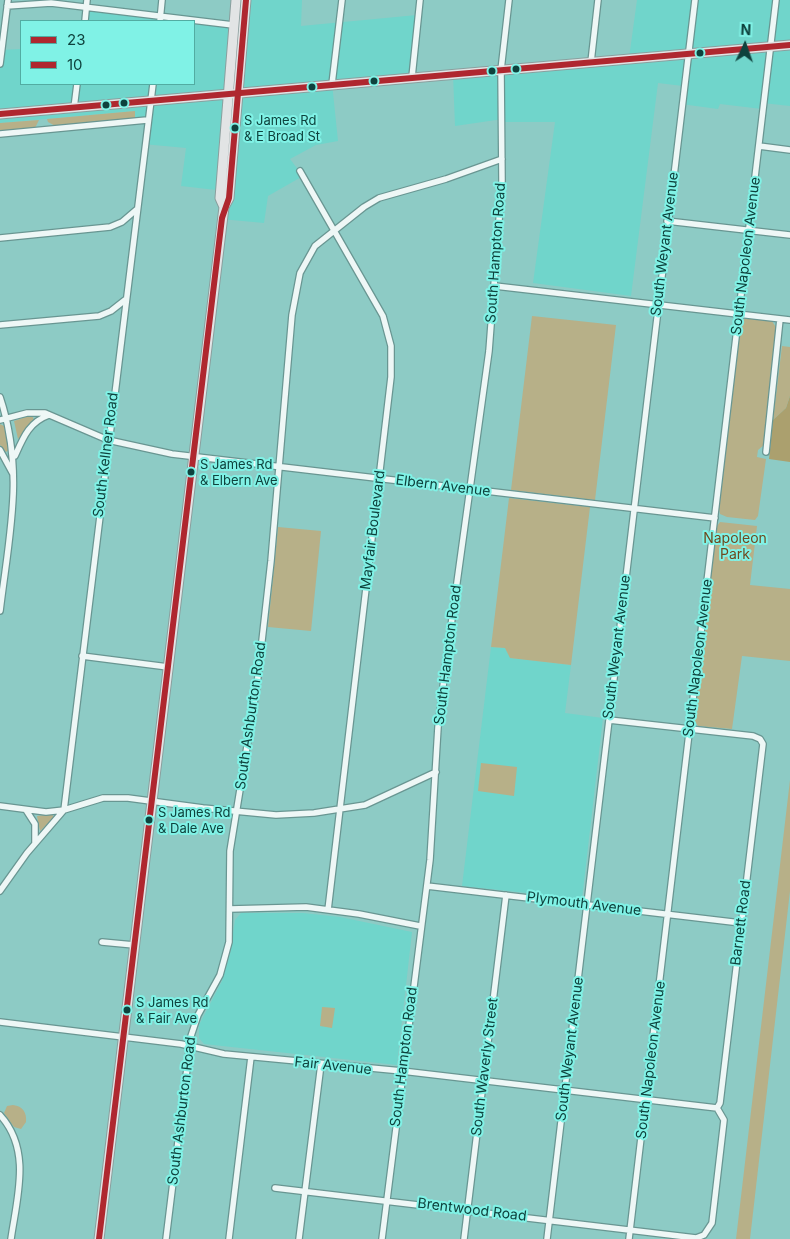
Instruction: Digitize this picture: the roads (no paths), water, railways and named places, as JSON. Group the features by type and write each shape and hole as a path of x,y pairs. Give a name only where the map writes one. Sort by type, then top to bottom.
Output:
{"main road":[{"path":"224,207 220,198 232,25 236,0"},
{"path":"99,1239 224,207 229,198 246,0"},
{"path":"0,114 790,45"}],"street":[{"path":"85,20 87,0"},
{"path":"0,64 2,32 8,3 86,7 160,19 162,0"},
{"path":"332,84 342,0"},
{"path":"412,77 420,0"},
{"name":"South Hampton Road","path":"382,1239 420,926 427,886 450,628 489,351 495,286 502,159 502,70 509,0"},
{"path":"591,62 598,0"},
{"name":"South Weyant Avenue","path":"547,1239 667,221 695,0"},
{"name":"South Napoleon Avenue","path":"629,1239 759,146 769,46 776,0"},
{"path":"195,22 232,25"},
{"path":"74,108 77,85"},
{"name":"South Kellner Road","path":"64,810 147,120 153,85"},
{"path":"0,134 147,120"},
{"path":"759,146 790,150"},
{"name":"South Ashburton Road","path":"166,1239 190,1045 198,1015 212,992 222,969 228,942 230,861 256,685 296,286 310,253 335,228 364,206 379,198 446,179 502,159"},
{"name":"Mayfair Boulevard","path":"300,171 335,228 379,308 388,330 391,346 391,377 328,910"},
{"path":"0,238 104,229 122,222 136,210"},
{"path":"667,221 790,236"},
{"path":"495,286 790,320"},
{"path":"0,326 99,316 111,311 125,300"},
{"path":"766,452 780,319"},
{"path":"0,397 8,419 15,478 0,611"},
{"name":"Elbern Avenue","path":"0,420 34,412 50,414 108,440 150,450 715,518"},
{"path":"14,458 31,426 39,418 50,414"},
{"path":"0,450 15,478"},
{"path":"82,656 168,666"},
{"path":"609,720 690,729"},
{"name":"Barnett Road","path":"690,729 760,739 763,744 720,1103 717,1108"},
{"path":"0,806 46,812 64,810 103,798 128,798 289,815 340,810 382,798 436,772"},
{"path":"0,800 7,807"},
{"path":"26,810 34,824 35,843"},
{"path":"0,891 35,843 64,810"},
{"name":"Plymouth Avenue","path":"427,886 741,923"},
{"name":"South Waverly Street","path":"464,1239 506,895"},
{"path":"230,909 277,907 328,910 420,926"},
{"path":"102,942 134,945"},
{"name":"Fair Avenue","path":"0,1022 190,1045 224,1054 402,1071 717,1108"},
{"path":"229,1239 251,1057"},
{"path":"299,1239 321,1064"},
{"name":"Brentwood Road","path":"274,1188 468,1212 490,1212 669,1235 700,1237 710,1227 723,1116 717,1108"},
{"path":"0,1115 8,1124 17,1141 20,1165 11,1239"}],"place":[{"name":"S James Rd & E Broad St","path":"235,128"},
{"name":"S James Rd & Elbern Ave","path":"191,472"},
{"name":"S James Rd & Dale Ave","path":"149,820"},
{"name":"S James Rd & Fair Ave","path":"127,1010"}],"park label":[{"name":"Napoleon Park","path":"735,548"}]}
